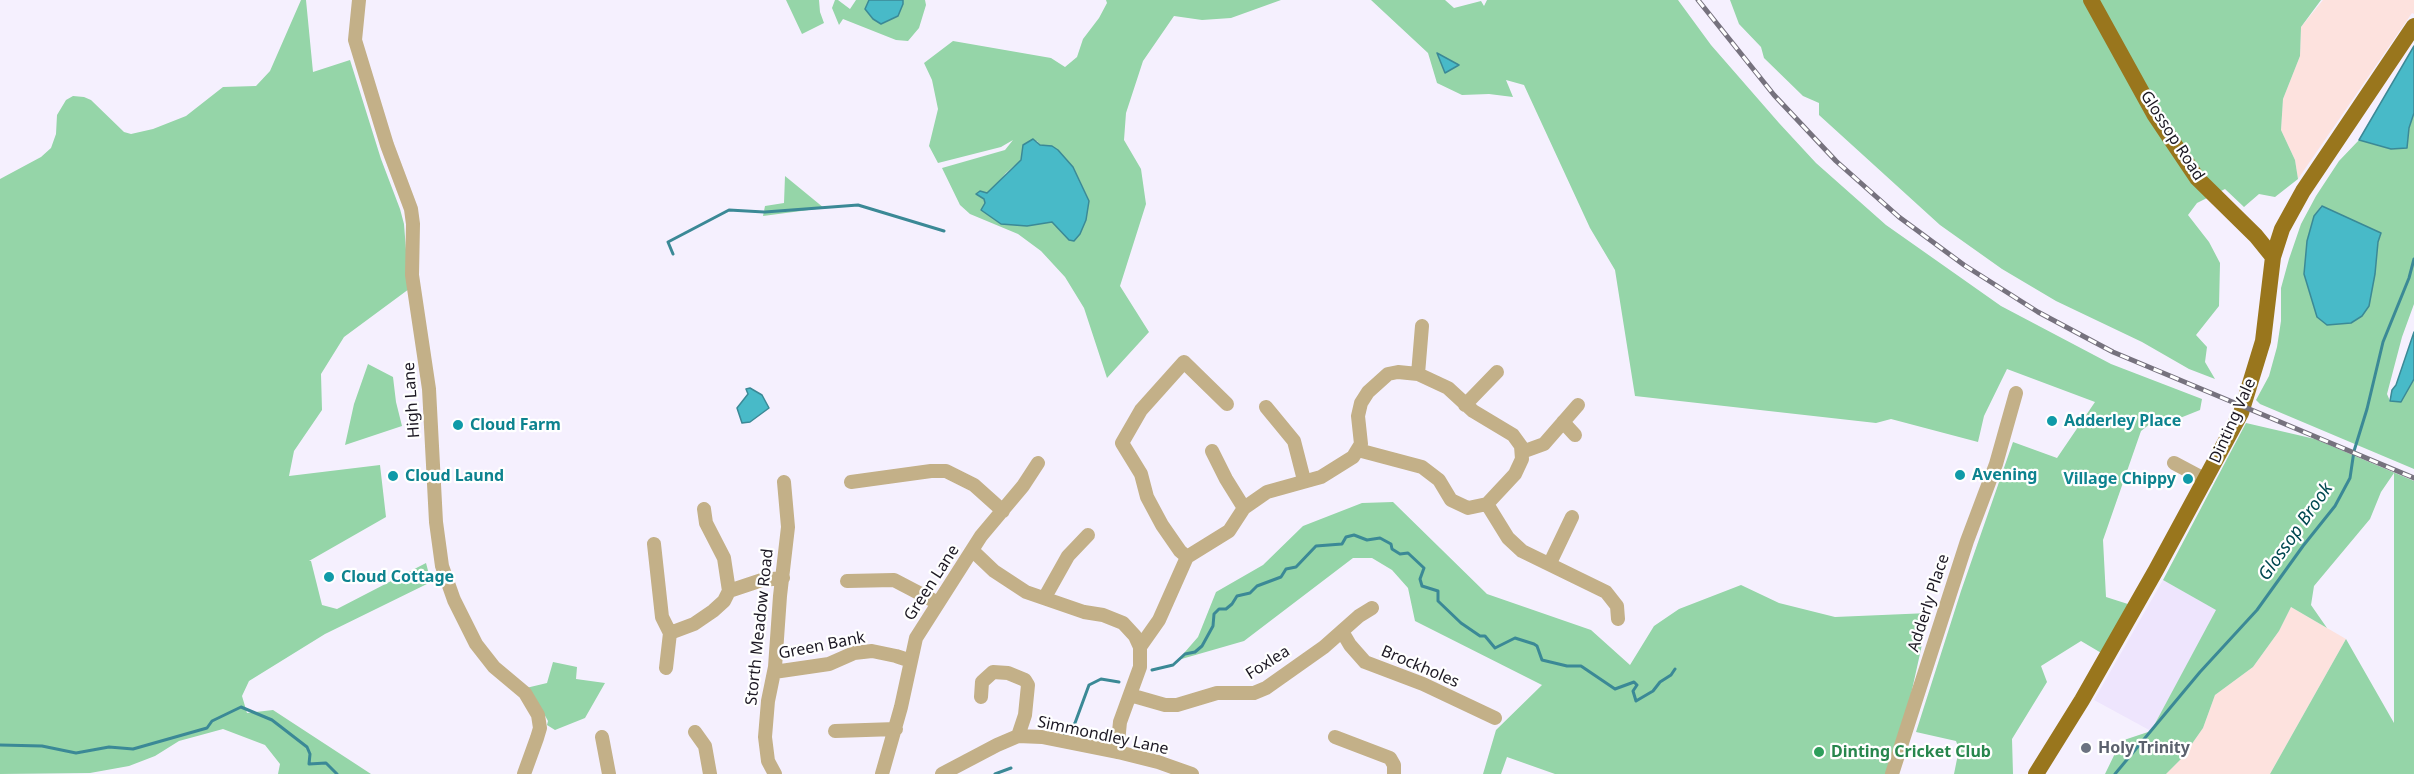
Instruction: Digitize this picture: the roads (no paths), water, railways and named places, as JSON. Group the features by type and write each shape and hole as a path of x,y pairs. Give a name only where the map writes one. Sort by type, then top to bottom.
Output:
{"main road":[{"name":"Glossop Road","path":"2091,0 2154,114 2197,178 2274,257"},
{"name":"Dinting Vale","path":"2036,774 2082,700 2206,480 2241,413 2258,362 2266,324 2274,257 2282,230 2303,191 2414,26"}],"street":[{"name":"High Lane","path":"359,0 355,40 387,145 411,209 412,275 429,389 436,522 442,566 454,600 476,644 494,667 525,693 538,715 540,728 524,774"},
{"path":"1418,374 1422,326"},
{"path":"1187,556 1180,551 1162,525 1147,497 1140,474 1122,443 1141,410 1184,362 1227,404"},
{"path":"1140,647 1159,620 1187,556 1229,531 1244,508 1267,492 1321,477 1349,461 1361,444 1358,416 1361,403 1368,392 1388,374 1398,372 1418,374 1449,388 1465,405 1512,435 1522,452 1520,466 1515,474 1487,504 1468,508 1459,506 1451,500 1439,480 1422,467 1358,450"},
{"path":"1465,405 1497,372"},
{"name":"Adderly Place","path":"1892,774 1948,597 2002,443 2016,393"},
{"path":"1522,452 1544,444 1578,405"},
{"path":"1273,408 1294,441 1304,480"},
{"path":"1563,422 1575,435"},
{"path":"1212,451 1244,508"},
{"name":"Green Lane","path":"882,774 896,729 916,638 981,536 1003,511 1038,463"},
{"path":"2174,463 2206,480"},
{"path":"851,482 930,471 946,471 974,485 1003,511"},
{"name":"Storth Meadow Road","path":"774,774 768,761 765,737 768,701 774,672 788,527 784,482"},
{"path":"1487,504 1508,538 1522,551 1606,592 1617,606 1618,619"},
{"path":"670,633 694,624 724,602 729,591 724,558 706,523 704,509"},
{"path":"1550,563 1572,517"},
{"path":"1045,597 1068,556 1088,535"},
{"path":"654,544 662,617 670,633 666,668"},
{"path":"973,551 994,571 1026,592 1124,623 1135,636 1140,647 1140,667 1119,722 1117,752"},
{"path":"729,591 762,580 783,578"},
{"path":"847,581 894,580 938,603"},
{"name":"Foxlea","path":"1130,696 1171,705 1186,704 1217,693 1254,693 1266,688 1343,633 1359,616 1372,608"},
{"name":"Brockholes","path":"1343,633 1365,662 1423,684 1495,718"},
{"name":"Green Bank","path":"774,672 829,664 855,653 872,651 911,662"},
{"path":"981,697 982,682 993,672 1008,673 1034,685 1025,701 1025,715 1018,736"},
{"path":"835,731 896,729"},
{"path":"696,732 705,746 710,774"},
{"name":"Simmondley Lane","path":"942,774 1018,736 1042,737 1117,752 1158,762 1192,774"},
{"path":"602,737 609,774"},
{"path":"1335,737 1390,758 1394,765 1394,774"}],"water":[{"path":"869,0 903,0 903,4 898,16 881,24 873,19 865,9"},
{"path":"2414,46 2414,113 2409,128 2407,148 2391,149 2359,140"},
{"path":"1437,53 1459,65 1445,73"},
{"path":"1033,139 1040,145 1052,146 1058,150 1073,167 1089,201 1086,220 1074,241 1069,240 1052,222 1027,226 1001,224 981,210 985,203 984,199 976,194 980,191 987,193 1021,160 1023,145"},
{"path":"2322,206 2381,233 2369,306 2362,316 2351,323 2327,325 2317,317 2304,274 2307,241 2314,216"},
{"path":"2414,332 2414,379 2401,402 2390,401 2392,390 2396,385"},
{"path":"750,388 762,395 769,408 750,422 742,423 737,408 748,394 746,389"}],"waterway":[{"path":"765,212 858,205 944,231"},
{"path":"673,254 668,242 729,210 764,212"},
{"name":"Glossop Brook","path":"2115,774 2200,672 2257,610 2335,506 2350,478 2354,451 2383,342 2409,278 2414,259"},
{"path":"1152,670 1173,665 1185,654 1195,652 1202,646 1213,626 1214,614 1219,609 1226,609 1237,596 1250,593 1257,586 1281,577 1286,569 1296,567 1316,546 1342,544 1346,537 1354,535 1367,540 1380,538 1391,544 1392,549 1400,554 1408,553 1424,568 1420,579 1422,586 1438,591 1438,601 1461,623 1480,636 1485,636 1495,648 1515,638 1534,644 1542,660 1567,666 1581,666 1615,689 1634,682 1637,685 1633,691 1636,701 1653,691 1675,669"},
{"path":"1063,736 1075,723 1089,685 1101,679 1119,682"},
{"path":"0,745 42,746 76,753 109,747 133,749 207,728 212,721 241,707 272,720 307,747 310,754 309,764 326,763 337,774"},
{"path":"995,774 1011,768"}],"railway":[{"path":"1698,0 1774,95 1836,161 1899,217 1964,265 2038,312 2113,352 2414,478"}],"place":[{"name":"Adderley Place","path":"2052,421"},
{"name":"Cloud Farm","path":"458,425"},
{"name":"Avening","path":"1960,475"},
{"name":"Cloud Laund","path":"393,476"},
{"name":"Village Chippy","path":"2188,479"},
{"name":"Cloud Cottage","path":"329,577"},
{"name":"Holy Trinity","path":"2086,748"},
{"name":"Dinting Cricket Club","path":"1819,752"}]}
